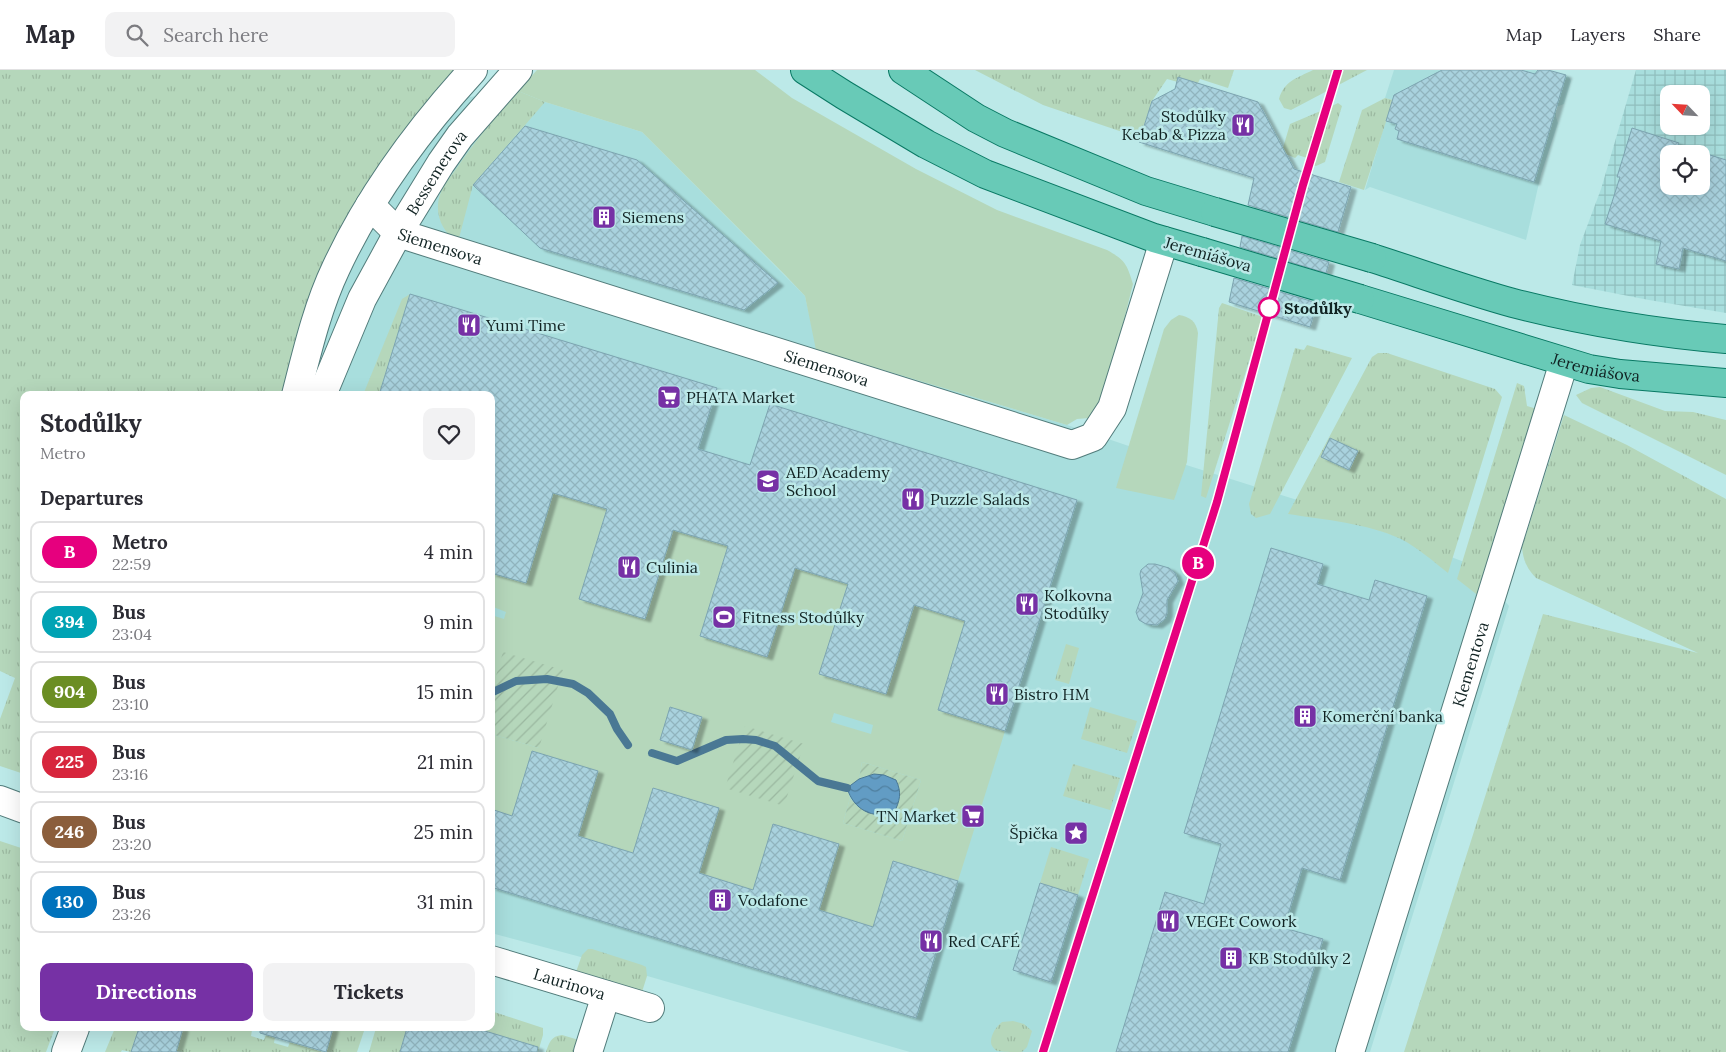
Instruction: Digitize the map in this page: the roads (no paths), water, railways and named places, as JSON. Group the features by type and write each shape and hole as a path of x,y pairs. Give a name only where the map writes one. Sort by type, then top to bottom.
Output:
{"main road":[{"name":"Jeremiášova","path":"805,70 844,96 926,144 985,174 1164,241 1589,369 1620,374 1713,382"},
{"path":"903,70 976,118 1005,133 1146,191 1513,302 1592,321 1668,334 1726,339"},
{"path":"1713,382 1726,394"}],"street":[{"name":"Bessemerova","path":"297,391 315,324 336,268 370,205 407,150 452,92 473,70"},
{"name":"Bessemerova","path":"324,391 362,299 398,233 440,163 460,136 518,70"},
{"name":"Siemensova","path":"370,205 398,233 1072,445 1094,437 1112,408 1164,241"},
{"name":"Klementova","path":"1350,1052 1564,362"},
{"path":"0,800 20,808"},
{"name":"Laurinova","path":"495,961 650,1008"},
{"path":"588,1052 606,995"},
{"path":"66,1052 74,1031"}],"water":[{"path":"874,774 884,775 896,780 900,796 894,813 886,815 871,814 859,807 850,796 847,788 859,779"}],"waterway":[{"path":"495,691 516,681 547,679 573,684 588,693 610,714 628,745"},
{"path":"652,753 677,761 726,740 756,740 775,746 818,781 847,788"}],"metro line":[{"name":"B","path":"1043,1052 1217,502 1303,185 1338,70"}],"place":[{"name":"Stodůlky Kebab & Pizza","path":"1243,125"},
{"name":"Siemens","path":"604,217"},
{"name":"Stodůlky","path":"1269,308"},
{"name":"Yumi Time","path":"469,325"},
{"name":"PHATA Market","path":"669,397"},
{"name":"AED Academy School","path":"768,481"},
{"name":"Puzzle Salads","path":"913,499"},
{"name":"Culinia","path":"629,567"},
{"name":"Kolkovna Stodůlky","path":"1027,604"},
{"name":"Fitness Stodůlky","path":"724,617"},
{"name":"Bistro HM","path":"997,694"},
{"name":"Komerční banka","path":"1305,716"},
{"name":"TN Market","path":"973,816"},
{"name":"Špička","path":"1076,833"},
{"name":"Vodafone","path":"720,900"},
{"name":"VEGEt Cowork","path":"1168,921"},
{"name":"Red CAFÉ","path":"931,941"},
{"name":"KB Stodůlky 2","path":"1231,958"}]}
